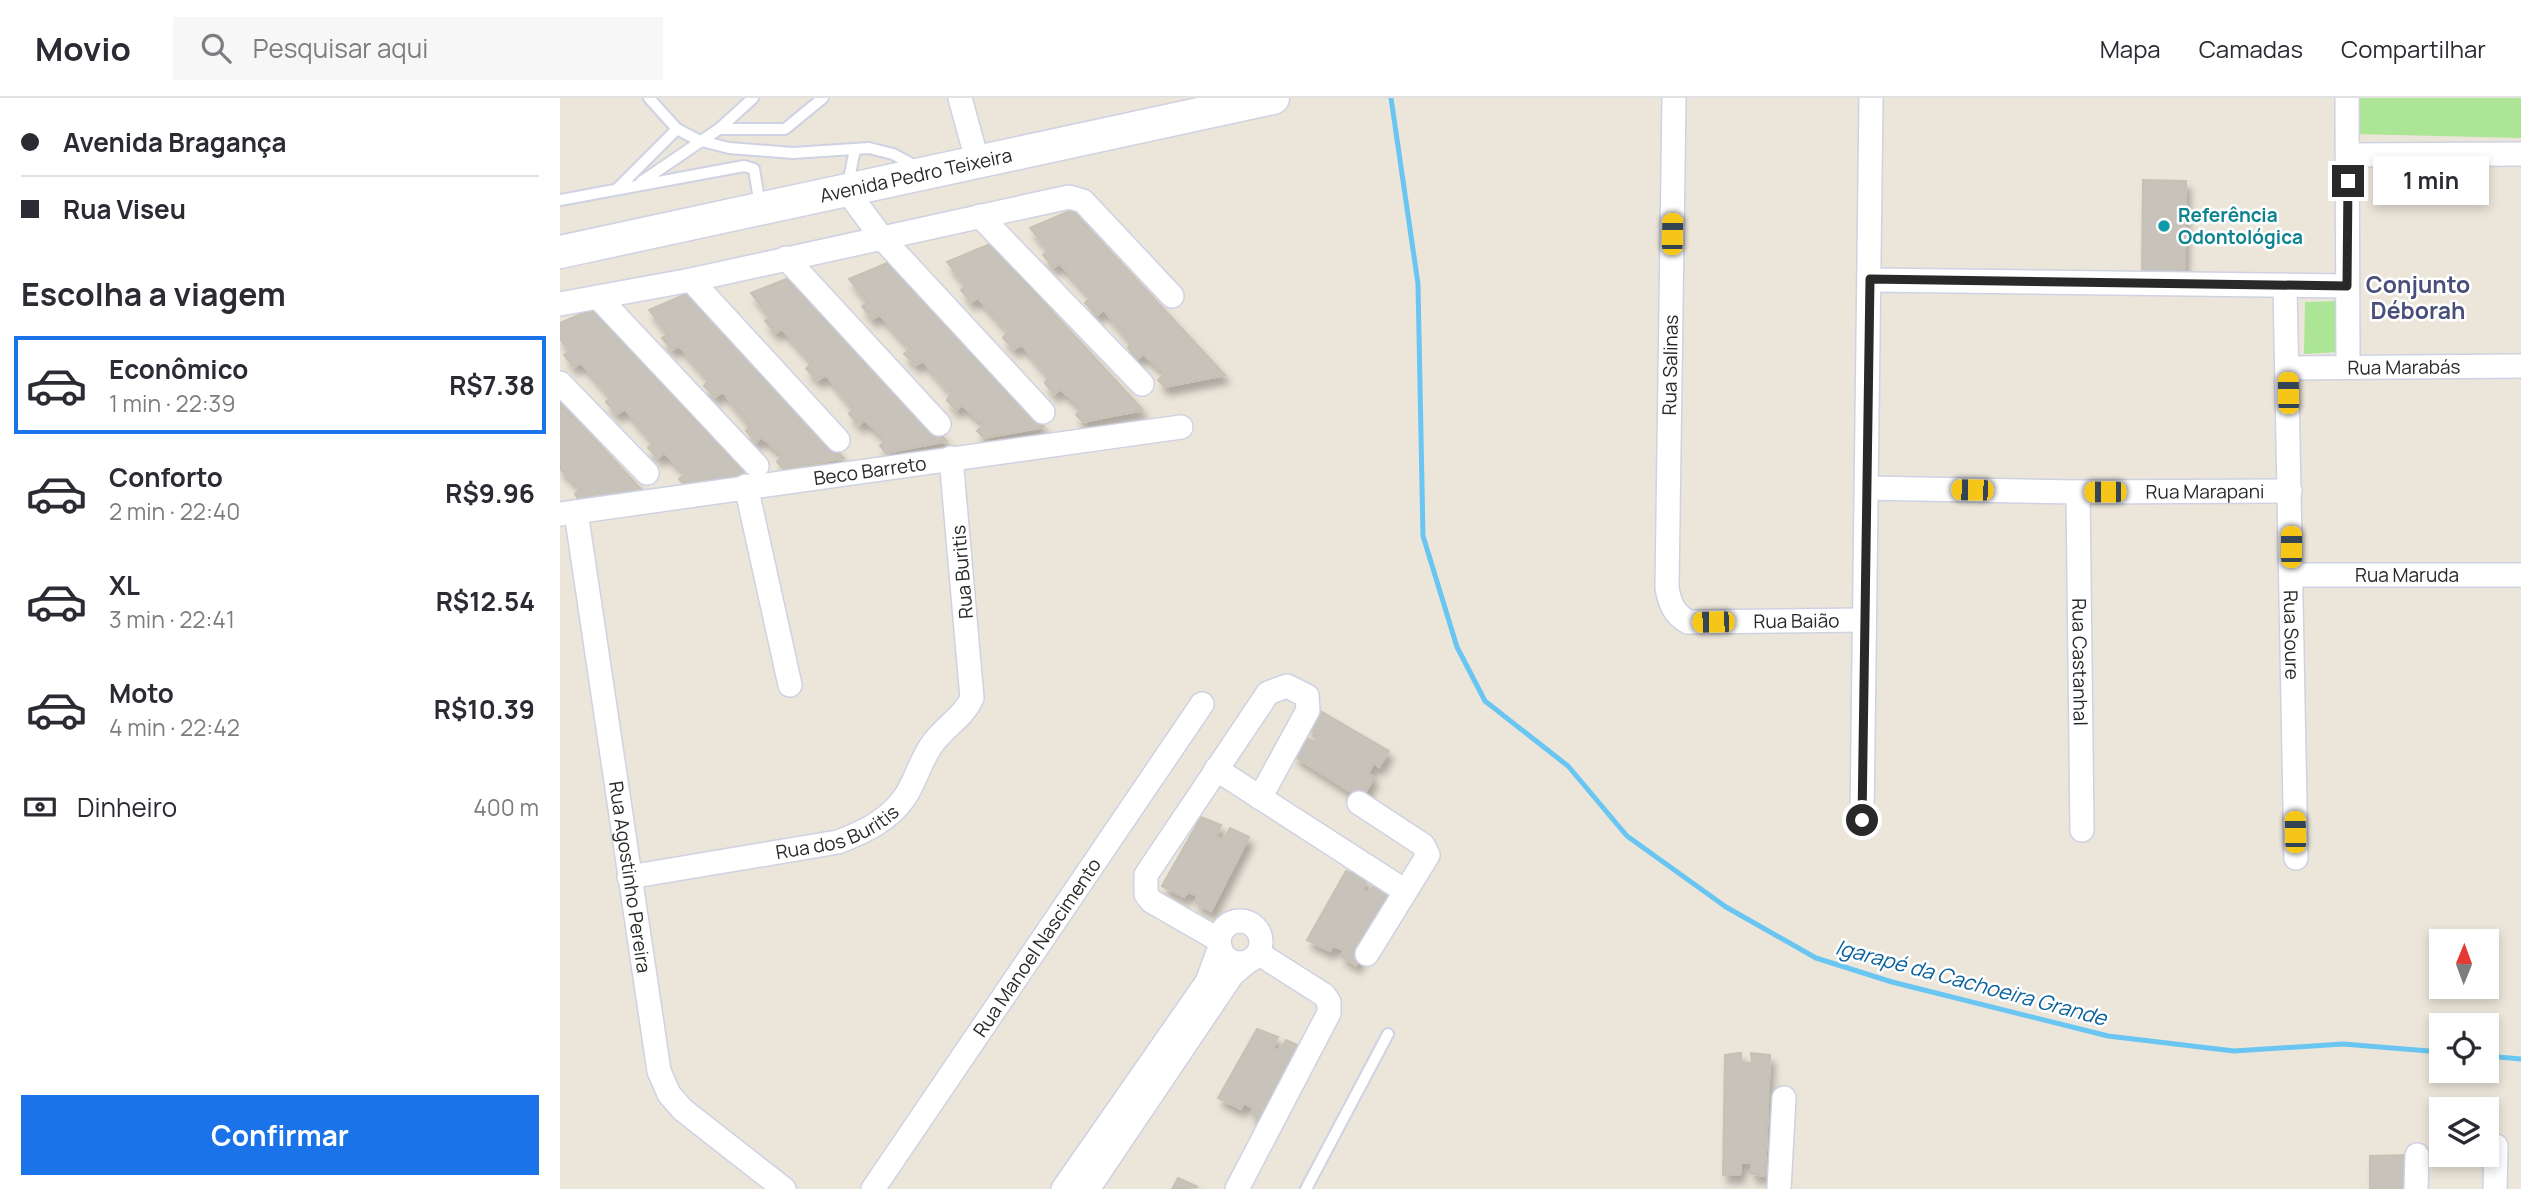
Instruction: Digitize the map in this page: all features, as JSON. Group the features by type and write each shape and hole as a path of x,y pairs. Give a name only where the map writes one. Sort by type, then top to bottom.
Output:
{"street":[{"path":"960,98 977,160"},
{"name":"Avenida Pedro Teixeira","path":"560,252 1273,98"},
{"name":"Rua Salinas","path":"1674,98 1667,588 1670,604 1678,617 1688,622"},
{"path":"1862,820 1871,98"},
{"path":"2347,98 2348,366"},
{"path":"2348,155 2521,155"},
{"path":"847,191 882,238 1043,412"},
{"path":"560,304 691,280 1056,197 1083,201 1172,296"},
{"path":"981,216 1142,384"},
{"path":"786,258 939,424"},
{"path":"1870,279 2347,286"},
{"path":"691,280 838,440"},
{"name":"Rua Soure","path":"2285,285 2296,858"},
{"path":"599,298 757,466"},
{"name":"Rua Marabás","path":"2288,368 2521,366"},
{"path":"560,383 647,472"},
{"name":"Beco Barreto","path":"568,513 1181,427"},
{"name":"Rua Buritis","path":"951,458 973,685"},
{"path":"746,486 790,685"},
{"name":"Rua Marapani","path":"1867,488 2290,492"},
{"name":"Rua Castanhal","path":"2078,492 2082,831"},
{"name":"Rua Agostinho Pereira","path":"568,513 657,1056 669,1094 683,1110 784,1189"},
{"name":"Rua Maruda","path":"2291,575 2521,575"},
{"name":"Rua Baião","path":"1688,622 1864,620"},
{"name":"Rua dos Buritis","path":"629,877 838,842 867,831 889,815 905,796 931,746 967,710 973,685"},
{"path":"1237,1189 1329,1013 1329,1002 1324,995 1252,958 1227,958 1220,943 1151,901 1144,885 1146,875 1268,693 1287,687 1307,696 1308,710 1260,798"},
{"name":"Rua Manoel Nascimento","path":"873,1189 1202,704"},
{"path":"1216,769 1405,891"},
{"path":"1359,803 1428,851 1367,954"},
{"path":"1063,1189 1207,982 1220,943 1231,923 1245,921 1260,934 1252,958 1232,975 1088,1189"},
{"path":"1779,1189 1783,1098"},
{"path":"2416,1189 2417,1155"},
{"path":"2495,1189 2496,1167"}],"lane":[{"path":"649,98 677,128 698,140 729,148 793,153 869,148 893,154 926,172"},
{"path":"638,184 698,140 719,129 753,98"},
{"path":"719,129 785,129 823,98"},
{"path":"618,188 677,128"},
{"path":"847,191 855,149"},
{"path":"560,200 744,166 754,169 760,209"},
{"path":"1306,1189 1388,1034"}],"green space":[{"path":"2354,98 2521,98 2521,138 2355,134"},
{"path":"2340,301 2339,352 2304,354 2305,302"}],"building":[{"name":"Referência Odontológica","path":"2143,180 2186,181 2184,273 2142,272"},
{"path":"1072,210 1225,375 1165,387 1158,380 1165,373 1143,354 1137,359 1128,348 1131,342 1104,310 1097,315 1085,303 1091,297 1060,264 1053,267 1043,255 1049,251 1030,228"},
{"path":"990,244 1143,410 1083,422 1076,415 1082,408 1060,389 1054,394 1045,383 1049,377 1022,345 1014,349 1003,338 1008,331 978,298 971,302 961,290 966,286 947,262"},
{"path":"892,261 1044,427 984,438 977,431 984,424 962,405 956,410 947,400 951,393 923,361 916,365 904,354 910,348 880,315 872,319 862,306 868,303 849,279"},
{"path":"794,276 947,441 886,453 880,446 886,439 864,420 859,425 849,414 853,408 826,375 818,380 806,369 812,362 782,329 775,333 765,321 770,317 751,293"},
{"path":"691,292 844,458 784,470 777,462 783,455 761,437 756,442 746,431 750,425 723,392 715,397 704,386 709,379 679,346 672,350 662,338 668,334 649,310"},
{"path":"593,309 746,475 686,487 679,479 686,473 664,453 658,458 648,448 653,442 625,409 617,414 606,402 611,396 581,363 574,367 564,355 570,351 560,339 560,323"},
{"path":"560,402 642,490 581,502 575,494 581,488 560,469"},
{"path":"1317,709 1389,751 1379,767 1374,763 1368,773 1374,777 1362,799 1294,756 1304,736 1314,742 1318,735 1307,728"},
{"path":"1201,817 1221,825 1216,837 1223,840 1230,828 1249,837 1211,911 1195,902 1198,896 1188,892 1184,897 1162,886"},
{"path":"1346,871 1367,879 1362,890 1369,893 1376,882 1395,891 1356,965 1341,956 1344,950 1333,946 1330,951 1307,940"},
{"path":"1257,1029 1278,1037 1272,1048 1279,1051 1286,1040 1306,1049 1267,1123 1251,1114 1254,1108 1244,1103 1241,1109 1218,1098"},
{"path":"1741,1053 1741,1062 1752,1063 1751,1053 1770,1055 1765,1176 1751,1174 1751,1163 1741,1162 1740,1175 1723,1175 1725,1055"},
{"path":"2412,1155 2410,1189 2370,1189 2370,1156"},
{"path":"1178,1178 1198,1187 1172,1189"}],"waterway":[{"name":"Igarapé da Cachoeira Grande","path":"1391,98 1418,284 1423,536 1457,647 1485,701 1568,766 1627,836 1726,907 1816,958 1892,982 2108,1036 2234,1051 2343,1044 2429,1051"},
{"name":"Igarapé da Cachoeira Grande","path":"2499,1057 2521,1059"}],"place":[{"name":"Referência Odontológica","path":"2164,226"}],"district":[{"name":"Conjunto Déborah","path":"2418,298"}],"route":[{"path":"1862,820 1870,279 2347,286 2348,181"}]}
